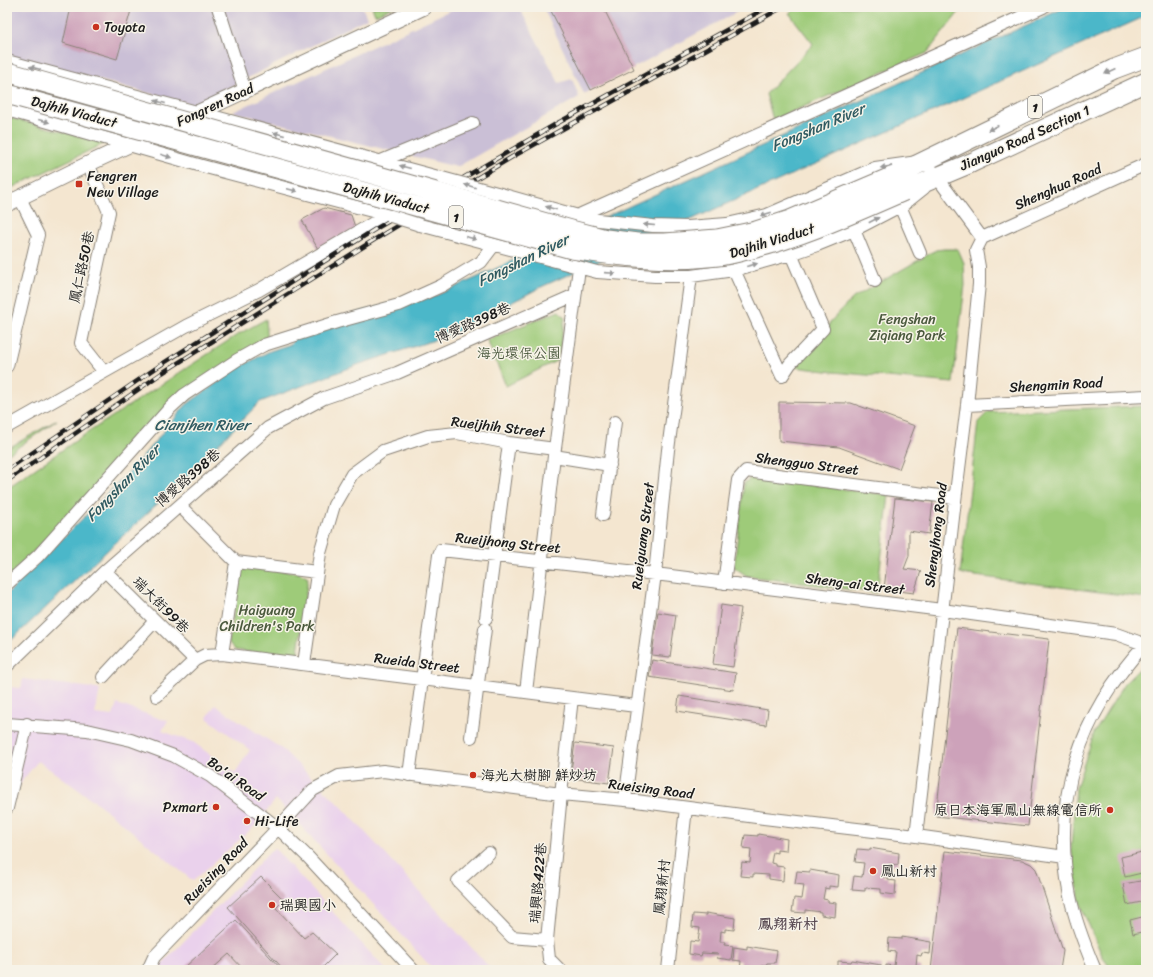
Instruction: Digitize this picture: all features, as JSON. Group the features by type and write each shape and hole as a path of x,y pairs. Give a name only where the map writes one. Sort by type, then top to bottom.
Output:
{"main road":[{"name":"Jianguo Road Section 1","path":"900,190 925,161 1114,68 1146,57"},
{"name":"Dajhih Viaduct","path":"7,72 575,231 637,243 665,243 717,239 756,231 790,220 900,190"},
{"name":"Jianguo Road Section 1","path":"900,190 971,163 1146,82"},
{"name":"Dajhih Viaduct","path":"7,94 572,249 636,258 665,259 719,256 761,247 796,236 900,190"}],"street":[{"path":"218,7 244,91"},
{"name":"Fongren Road","path":"14,201 129,144 424,7"},
{"path":"576,216 1043,7"},
{"path":"7,60 589,219 653,226 688,227 727,224 767,214 875,168 925,161 982,238"},
{"path":"7,110 202,166 597,272 691,276 734,270 791,254 854,230 900,190 920,253"},
{"path":"381,161 473,123"},
{"name":"鳳仁路50巷","path":"88,164 109,212 81,343 104,372"},
{"name":"Shenghua Road","path":"982,238 1146,164"},
{"path":"7,366 38,235 14,201"},
{"path":"7,427 186,326 259,290 389,215"},
{"path":"854,230 875,280"},
{"name":"Shengjhong Road","path":"916,836 980,284 976,250 982,238"},
{"path":"7,584 38,556 170,408 184,395 236,360 264,345 336,322 400,305 441,286 481,262 499,246"},
{"path":"734,270 782,376 790,364 823,329 791,254"},
{"path":"575,267 575,295 554,452 610,465"},
{"name":"Rueiguang Street","path":"624,800 655,574 668,450 691,276"},
{"name":"博愛路398巷","path":"7,666 105,571 268,428 324,398 397,372 575,295"},
{"name":"Shengmin Road","path":"967,405 1146,396"},
{"path":"603,515 615,422"},
{"name":"Rueijhih Street","path":"304,664 320,553 334,505 352,474 383,451 428,436 457,433 554,452 526,692"},
{"path":"471,737 509,443"},
{"name":"Shengguo Street","path":"724,583 738,480 746,471 955,498"},
{"path":"180,506 236,562 317,572"},
{"name":"Rueijhong Street","path":"410,775 439,555 441,550 655,574"},
{"path":"222,654 236,562"},
{"name":"瑞大街99巷","path":"105,571 195,660"},
{"name":"Sheng-ai Street","path":"655,574 942,610 1116,634 1145,644"},
{"path":"103,677 155,621"},
{"path":"1095,970 1082,938 1070,895 1065,857 1064,834 1067,799 1071,773 1080,746 1095,712 1110,687 1145,644"},
{"name":"Rueida Street","path":"195,660 205,655 222,654 636,706"},
{"path":"157,696 195,660"},
{"name":"瑞興路422巷","path":"560,970 549,959 548,940 561,794 572,698"},
{"name":"Bo'ai Road","path":"7,724 27,724 87,730 131,740 174,756 210,776 278,828 308,857 413,970"},
{"path":"7,808 27,724"},
{"name":"Rueising Road","path":"148,970 154,957 314,790 339,776 383,772 410,775 916,836 1065,857"},
{"name":"鳳翔新村","path":"668,970 686,808"},
{"path":"489,853 458,881 512,937 548,940"}],"shaded area":[{"path":"7,7 362,7 367,18 194,105 7,56"},
{"path":"457,7 519,7 559,83 572,79 579,97 457,167 233,112"},
{"path":"543,7 735,7 737,12 584,94"},
{"path":"23,679 100,689 95,714 113,716 117,704 168,720 162,731 193,742 235,773 250,750 207,718 215,705 282,749 342,807 492,970 434,970 276,799 257,824 193,881 100,805 38,761 7,803 7,687 21,688"},
{"name":"瑞興國小","path":"274,848 386,970 159,970 163,963"}],"green space":[{"path":"372,7 394,7 375,15"},
{"path":"800,7 963,7 927,53 773,120 766,94 813,44 789,13"},
{"path":"7,117 105,143 7,190"},
{"name":"Fengshan Ziqiang Park","path":"958,249 964,263 965,285 953,383 795,367 827,332 830,322 853,298 936,250"},
{"name":"海光環保公園","path":"559,311 565,317 558,360 506,386 487,340"},
{"path":"266,319 268,344 173,411 7,578 7,488 81,437 237,335"},
{"path":"1146,406 1146,598 960,574 978,422 988,412"},
{"path":"57,420 7,455 7,449"},
{"path":"752,477 889,495 877,593 747,576 734,567 744,483"},
{"name":"Haiguang Children's Park","path":"247,567 300,573 308,578 298,652 292,658 235,650 229,643 240,570"},
{"name":"原日本海軍鳳山無線電信所","path":"1146,662 1146,970 1112,970 1103,958 1080,904 1071,846 1076,788 1094,733 1125,683"}],"water":[{"name":"Cianjhen River","path":"1066,7 1146,7 1146,16 541,287 450,335 360,364 260,402 183,480 7,644 7,594 131,470 186,405 236,369 270,351 322,334 368,325 476,278 597,221"}],"building":[{"name":"Toyota","path":"71,7 132,7 117,59 63,43"},
{"path":"549,7 603,7 634,69 591,90"},
{"path":"324,208 351,215 356,230 319,251 302,220"},
{"path":"779,402 851,403 915,426 899,469 839,447 779,441"},
{"path":"895,498 933,502 929,534 909,531 909,556 904,569 921,571 914,593 884,589"},
{"path":"721,605 741,608 733,667 713,664"},
{"path":"658,612 676,615 670,657 652,655"},
{"path":"957,628 1049,639 1028,826 936,816"},
{"path":"652,660 736,673 733,690 649,677"},
{"path":"679,696 768,710 766,725 677,711"},
{"path":"575,743 614,748 609,783 570,778"},
{"path":"758,834 787,839 786,851 777,850 777,853 773,852 771,863 776,864 776,866 784,867 783,881 769,879 769,875 753,874 753,877 740,876 742,862 750,863 751,849 743,848 745,835 758,836"},
{"name":"鳳山新村","path":"870,848 899,853 898,865 889,864 889,867 885,866 883,877 888,877 888,880 896,881 895,895 881,893 881,889 865,888 865,891 852,890 854,876 862,877 864,863 855,862 857,849 870,850"},
{"path":"945,851 1022,860 1031,864 1036,869 1063,951 1060,970 931,970"},
{"path":"1146,851 1146,872 1125,877 1121,857"},
{"name":"鳳山新村","path":"810,870 839,875 838,887 829,886 829,889 825,888 823,899 828,900 828,902 836,903 835,917 821,915 821,912 805,910 805,913 792,912 794,898 802,899 804,885 795,884 797,871 810,872"},
{"path":"261,877 284,900 276,908 304,938 312,932 336,954 320,970 284,970 228,907"},
{"path":"1146,880 1146,901 1127,905 1123,884"},
{"path":"706,913 735,918 734,930 725,929 725,932 721,931 720,942 725,942 724,945 733,946 731,960 717,958 718,954 702,953 701,956 689,954 690,941 698,942 700,928 692,927 693,914 706,915"},
{"path":"1146,916 1146,931 1133,934 1130,920"},
{"path":"236,920 282,970 244,970 229,954 211,970 189,970 185,967"},
{"path":"902,937 931,942 930,954 922,953 921,956 917,955 916,966 921,967 920,970 886,970 886,965 894,966 896,952 888,951 889,938 902,939"},
{"path":"747,946 777,951 775,963 767,963 766,965 762,965 761,970 740,970 741,961 733,960 734,947 747,949"},
{"path":"852,960 881,965 880,970 838,970 838,961 851,962"}],"waterway":[{"name":"Fongshan River","path":"301,344 335,329 421,306"}],"railway":[{"path":"7,470 159,366 377,228 556,124 768,7"},
{"path":"7,481 162,373 382,235 512,157 783,7"}],"place":[{"name":"Toyota","path":"96,27"},
{"name":"Fengren New Village","path":"79,184"},
{"name":"海光大樹腳 鮮炒坊","path":"473,775"},
{"name":"Pxmart","path":"216,807"},
{"name":"原日本海軍鳳山無線電信所","path":"1110,810"},
{"name":"Hi-Life","path":"247,821"},
{"name":"鳳山新村","path":"873,871"},
{"name":"瑞興國小","path":"272,905"}],"district":[{"name":"鳳翔新村","path":"788,924"}]}
